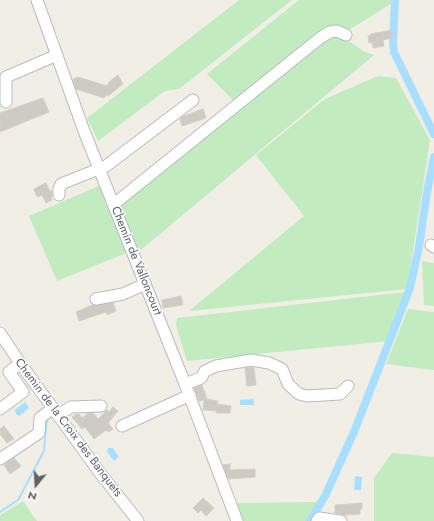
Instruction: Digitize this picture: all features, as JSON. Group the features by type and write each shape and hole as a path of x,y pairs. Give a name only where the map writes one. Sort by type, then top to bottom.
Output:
{"street":[{"name":"Chemin de Valloncourt","path":"38,0 84,131 190,396 238,521"},
{"path":"114,204 320,38 330,32 337,31 346,35"},
{"path":"6,102 3,77 57,55"},
{"path":"59,195 59,189 62,184 106,166 193,100"},
{"path":"96,299 124,294 145,284"},
{"name":"Chemin de la Croix des Banquets","path":"0,334 100,473 138,521"},
{"path":"185,384 201,378 205,371 216,366 251,360 269,363 282,369 288,384 299,394 307,396 340,394 348,386"},
{"path":"0,409 23,392 9,372 20,363"},
{"path":"122,426 190,396"},
{"path":"0,459 38,433 40,418 70,407 101,406"},
{"path":"317,521 319,518 341,521"}],"green space":[{"path":"239,0 292,0 179,89 165,91 98,141 87,118"},
{"path":"299,0 393,0 392,3 349,30 327,26 234,101 207,74"},
{"path":"330,33 341,36 365,52 374,55 136,254 116,203"},
{"path":"378,76 396,78 430,140 407,289 189,311 304,216 256,155 325,99"},
{"path":"101,185 129,252 57,281 29,216"},
{"path":"422,261 434,263 434,306 424,305"},
{"path":"406,292 388,341 187,361 176,325 177,318"},
{"path":"408,309 434,312 434,370 386,364"},
{"path":"392,453 434,457 434,521 374,521 374,478"},
{"path":"23,501 37,521 0,521 0,515"},
{"path":"319,502 308,521 242,521 236,503"}],"water":[{"path":"254,399 254,405 240,405 240,400"},
{"path":"25,402 29,408 19,416 16,414 15,410"},
{"path":"108,448 113,448 119,457 114,461 107,452"},
{"path":"355,476 362,477 361,490 354,490"}],"building":[{"path":"392,30 392,38 383,40 384,46 373,48 372,42 369,43 368,36 371,34"},
{"path":"118,75 123,84 108,96 107,94 104,98 76,89 73,79 78,77 107,86 109,82"},
{"path":"43,98 49,112 0,132 0,113"},
{"path":"203,109 206,118 182,126 180,119"},
{"path":"46,183 52,192 52,200 46,203 42,195 37,197 34,189"},
{"path":"181,296 183,305 163,308 162,300"},
{"path":"113,303 116,311 107,315 106,312 79,321 76,312 93,305"},
{"path":"245,368 254,368 256,385 247,386"},
{"path":"202,385 206,399 218,401 217,404 231,406 230,413 216,413 217,411 203,410 204,400 199,401 194,388"},
{"path":"113,407 118,411 108,423 113,429 108,432 106,430 94,439 85,427 82,429 72,417 79,414 82,418 88,413 93,413 98,419 107,410 109,412"},
{"path":"4,426 14,439 7,443 0,434 0,429"},
{"path":"14,458 21,466 10,474 4,465"},
{"path":"230,464 230,470 255,469 255,477 228,479 223,465"},
{"path":"203,498 214,508 206,516 201,510 198,513 193,508"},
{"path":"362,503 360,514 344,515 335,513 335,505"}],"waterway":[{"path":"395,0 394,52 434,134"},
{"path":"310,521 325,496 354,432 410,288 419,247 434,157"},
{"path":"0,512 18,500 44,451 47,417"}]}
